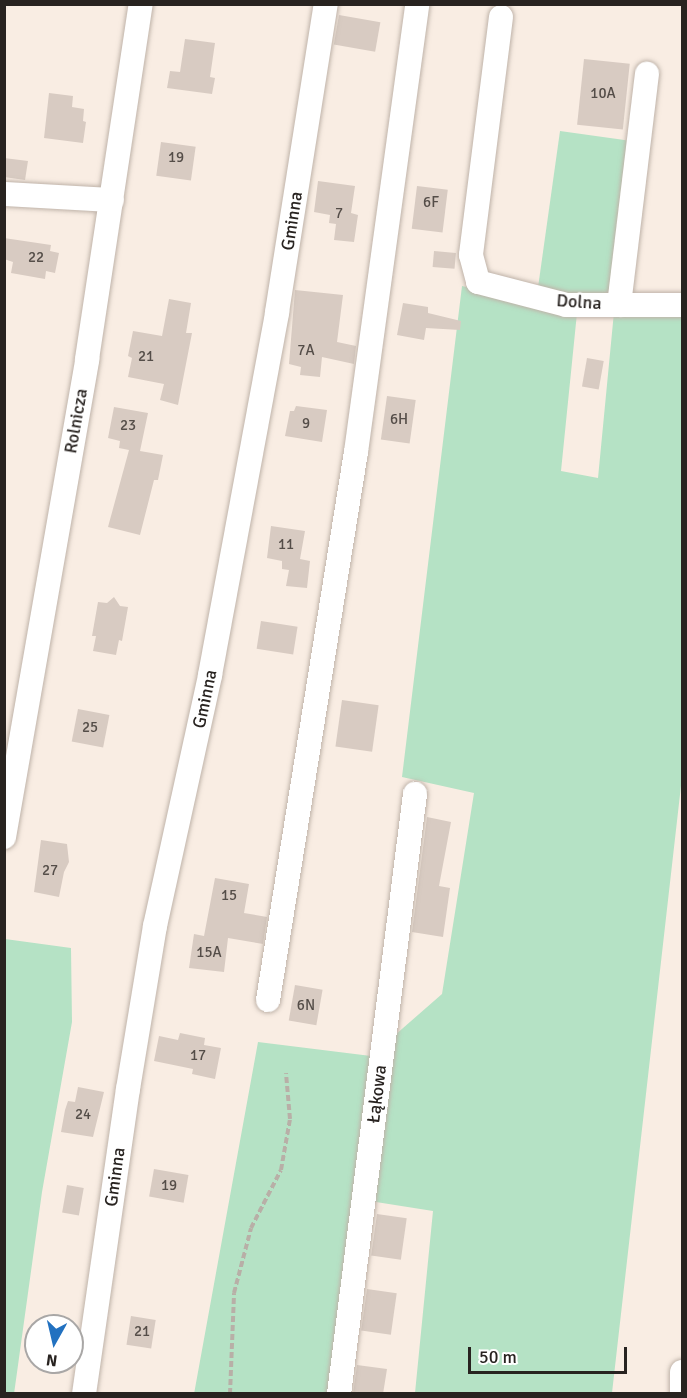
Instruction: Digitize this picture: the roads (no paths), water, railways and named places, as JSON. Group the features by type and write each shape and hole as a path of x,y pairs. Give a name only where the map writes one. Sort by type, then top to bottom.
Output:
{"street":[{"name":"Rolnicza","path":"4,837 112,200 141,4"},
{"name":"Gminna","path":"84,1394 128,1089 151,949 210,675 277,312 326,4"},
{"path":"268,1000 356,452 417,4"},
{"name":"Dolna","path":"501,17 471,255 478,282 566,305 682,305"},
{"path":"619,305 647,74"},
{"path":"4,194 112,200"},
{"name":"Łąkowa","path":"339,1394 415,794"},
{"path":"681,1394 682,1372"}]}
